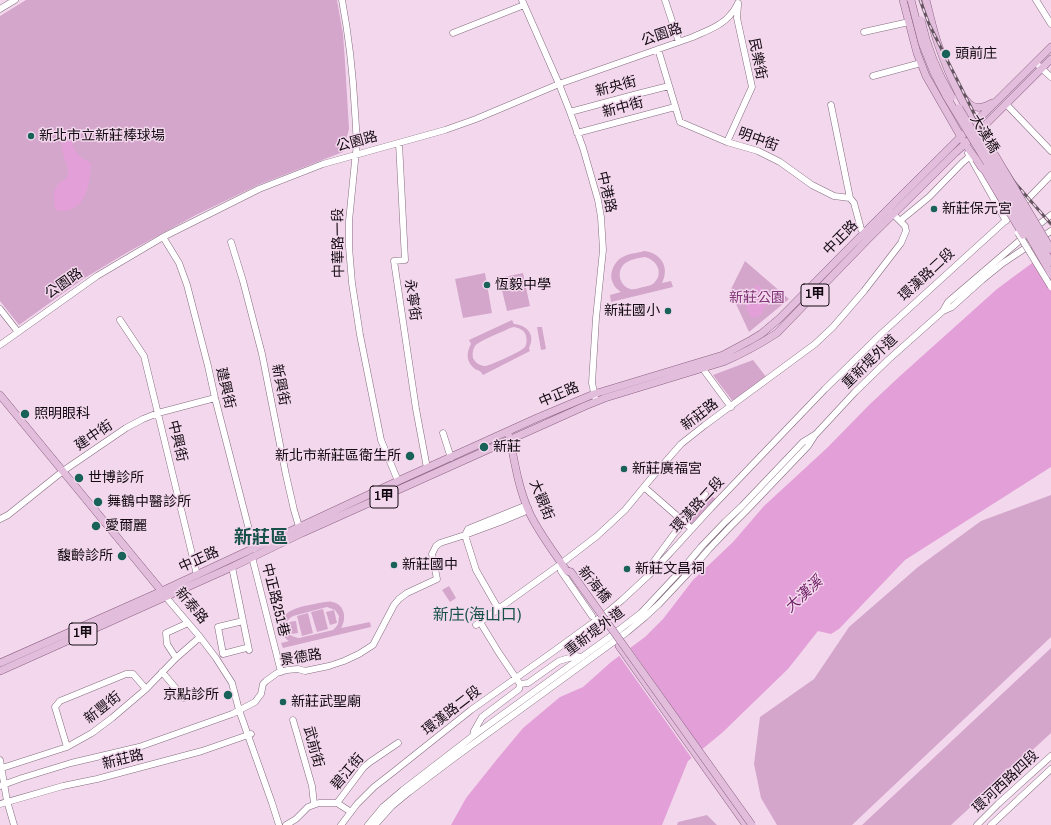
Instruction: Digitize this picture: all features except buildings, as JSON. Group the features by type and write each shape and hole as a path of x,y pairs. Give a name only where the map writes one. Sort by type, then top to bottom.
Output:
{"main road":[{"path":"903,0 921,63 932,88 973,158 985,171 1044,270 1051,277"},
{"name":"大漢橋","path":"911,0 922,43 934,73 1051,274"},
{"name":"大漢橋","path":"916,0 927,41 937,67 951,94 1051,262"},
{"path":"926,0 938,43 951,76 974,123 992,150 1051,249"},
{"name":"中正路","path":"891,212 960,136 1051,47"},
{"name":"中正路","path":"0,663 232,567 398,481 507,432 595,398 723,355 762,334 965,144 1051,59"},
{"path":"948,68 969,104 981,107 996,102"},
{"path":"932,88 951,76"},
{"path":"942,105 959,93"},
{"name":"中正路","path":"0,671 164,594 197,575 510,439 595,398 703,369 742,355 777,333 866,237"},
{"name":"新泰路","path":"0,395 164,594"},
{"name":"大觀街","path":"507,432 510,439 520,484 528,508 537,527 567,571"},
{"name":"新海橋","path":"567,571 568,575 746,825"},
{"name":"新海橋","path":"567,571 571,572 752,825"}],"street":[{"path":"0,9 15,0"},
{"name":"中華路一段","path":"342,0 348,32 356,125 356,154 348,242 352,283 360,335 380,440 398,481"},
{"path":"666,0 679,42"},
{"path":"1036,0 1051,24"},
{"path":"453,33 523,2"},
{"name":"中港路","path":"523,2 570,112 596,191 603,250 596,318 592,382 595,398"},
{"name":"公園路","path":"0,345 97,276 163,237 259,189 323,164 445,130 476,119 559,84 708,31 731,15 739,2"},
{"name":"民樂街","path":"727,142 752,86 737,18 739,2"},
{"path":"864,32 909,22"},
{"name":"明中街","path":"658,49 680,122 727,142 758,151 780,162 812,185 834,196 850,198"},
{"path":"1036,62 1051,77"},
{"path":"873,76 921,63"},
{"name":"新央街","path":"570,112 669,86"},
{"path":"1006,104 1051,151"},
{"path":"831,105 850,198 854,203 861,229 866,237"},
{"name":"新中街","path":"577,133 675,107"},
{"path":"979,130 991,145 1026,201"},
{"name":"永寧街","path":"399,143 405,260 394,262 416,409 427,468"},
{"path":"891,212 901,220 929,197 962,162 973,158 1006,221"},
{"path":"981,167 982,172 1051,287"},
{"name":"環漢路二段","path":"341,825 357,804 374,787 471,710 518,681 609,611 649,575 825,389 882,333 973,249 1006,221 1051,175"},
{"name":"重新堤外道","path":"943,311 948,302 1012,245 1051,215"},
{"name":"新莊路","path":"518,681 478,624 562,564 597,536 625,510 681,444 814,344 833,327 864,291 901,243 906,230 901,220"},
{"name":"重新堤外道","path":"375,825 392,806 409,792 627,632 645,617 691,570 708,549 808,446 816,434 855,392 888,360 943,311 952,307 982,280 1051,231"},
{"name":"建興街","path":"163,237 179,264 187,285 208,366 214,398 254,549"},
{"name":"新興街","path":"231,242 250,307 263,360 286,475 294,510 301,530"},
{"path":"0,309 18,332"},
{"name":"中興街","path":"120,320 144,356 197,575"},
{"path":"703,369 731,407"},
{"name":"建中街","path":"0,519 8,515 63,471 126,428 158,412 214,398"},
{"path":"443,433 451,458"},
{"name":"重新堤外道","path":"368,825 392,798 473,736 615,633 641,612 686,566 701,547 803,442 816,434"},
{"path":"644,487 692,529"},
{"path":"649,575 646,572 704,494"},
{"name":"景德路","path":"2,785 70,763 139,747 225,717 255,702 260,694 263,684 281,672 298,669 305,671 328,666 359,654 373,645 394,605 399,599 407,593 437,579 432,554 436,546 440,543 466,535 524,512 528,508"},
{"path":"466,535 476,570 499,610"},
{"name":"中正路251巷","path":"252,557 281,672"},
{"name":"大觀街","path":"592,616 561,571 562,564 569,566 602,609"},
{"path":"232,567 243,621 248,649 223,654 218,627 243,621"},
{"name":"新泰路","path":"164,594 200,637 232,683 239,710 250,735 279,825"},
{"path":"176,658 167,644 166,633 188,623"},
{"name":"新豐街","path":"2,768 67,747 92,733 146,689 176,658 200,637"},
{"path":"473,736 474,731 482,717 519,689 518,681 528,683 559,660 576,656 582,657"},
{"path":"162,672 184,698"},
{"path":"67,747 55,707 60,701 126,674 133,674 146,689"},
{"name":"武前街","path":"294,720 312,786 314,804"},
{"name":"新莊路","path":"0,804 63,786 97,779 189,755 250,735"},
{"name":"碧江街","path":"337,803 364,767 398,743"},
{"name":"環河西路四段","path":"978,825 998,804 1051,756"},
{"path":"0,760 2,768 2,785 14,825"},
{"name":"環河西路四段","path":"991,825 1051,769"},
{"path":"286,825 314,804 327,802 337,803 351,812"}],"green space":[{"path":"26,0 337,0 343,34 349,129 343,152 258,185 196,215 128,252 83,279 19,325 0,301 0,16"},
{"path":"644,251 650,252 659,258 664,266 665,272 662,283 671,281 673,287 611,302 610,295 621,292 615,287 611,275 615,263 627,255","holes":["645,257 656,264 659,271 657,279 654,283 635,289 626,287 620,276 623,265 636,259"]},
{"name":"新莊公園","path":"745,261 789,299 749,332 730,291"},
{"path":"485,273 492,313 463,318 455,279"},
{"path":"523,273 530,306 507,311 499,278"},
{"path":"512,320 514,324 523,326 531,335 530,351 483,375 472,366 468,360 468,351 471,344 469,340","holes":["514,327 522,330 525,334 526,345 524,348 506,358 486,366 480,365 476,362 473,358 475,346 486,339"]},
{"path":"537,327 542,327 546,349 541,350"},
{"path":"753,360 767,378 734,403 713,375"},
{"path":"705,491 717,500 692,527 683,520"},
{"path":"1051,495 1051,637 852,825 777,825 761,798 754,764 760,717 814,679 849,627 918,567 981,521"},
{"path":"449,586 456,598 450,602 442,590"},
{"path":"330,602 336,603 340,606 344,612 344,620 341,628 370,622 371,627 283,648 281,643 289,641 284,636 281,628 281,621 285,616 290,611 297,608","holes":["327,607 335,610 339,616 338,624 333,630 299,638 290,635 286,629 286,623 293,616"]},
{"path":"323,609 328,629 317,632 311,612"},
{"path":"334,610 337,623 330,625 326,612"},
{"path":"308,613 313,633 302,636 297,616"},
{"path":"296,621 298,633 292,634 289,622"},
{"path":"1051,648 1051,733 951,825 862,825"},
{"path":"707,815 717,825 677,825 678,822"}],"water":[{"path":"66,132 72,136 72,144 78,153 83,159 86,161 87,160 91,164 87,189 81,202 68,210 58,211 54,205 54,191 59,183 67,178 68,167 62,147 62,139"},
{"name":"大漢溪","path":"1051,249 1051,467 905,560 839,629 831,634 818,631 788,669 723,732 688,761 662,825 451,825 466,798 523,728 560,697 583,687 611,662 645,637 663,619 693,580 733,542 764,506 828,447 869,405 997,289"},
{"path":"757,285 772,295 772,301 765,306 761,314 752,318 746,308 745,296"}],"pier":[{"path":"629,646 703,751 693,760 618,654"}],"railway":[{"path":"920,0 929,24 990,145 1015,183 1051,224"}],"place":[{"name":"頭前庄","path":"946,54"},
{"name":"新北市立新莊棒球場","path":"31,136"},
{"name":"新莊保元宮","path":"934,209"},
{"name":"恆毅中學","path":"487,285"},
{"name":"新莊國小","path":"668,311"},
{"name":"照明眼科","path":"25,414"},
{"name":"新莊","path":"484,447"},
{"name":"新北市新莊區衛生所","path":"410,456"},
{"name":"新莊廣福宮","path":"624,469"},
{"name":"世博診所","path":"79,478"},
{"name":"舞鶴中醫診所","path":"98,502"},
{"name":"愛爾麗","path":"96,526"},
{"name":"馥齡診所","path":"122,556"},
{"name":"新莊國中","path":"394,565"},
{"name":"新莊文昌祠","path":"627,569"},
{"name":"京點診所","path":"228,695"},
{"name":"新莊武聖廟","path":"283,702"}],"district":[{"name":"新莊區","path":"261,538"},
{"name":"新庄(海山口)","path":"477,616"}]}
